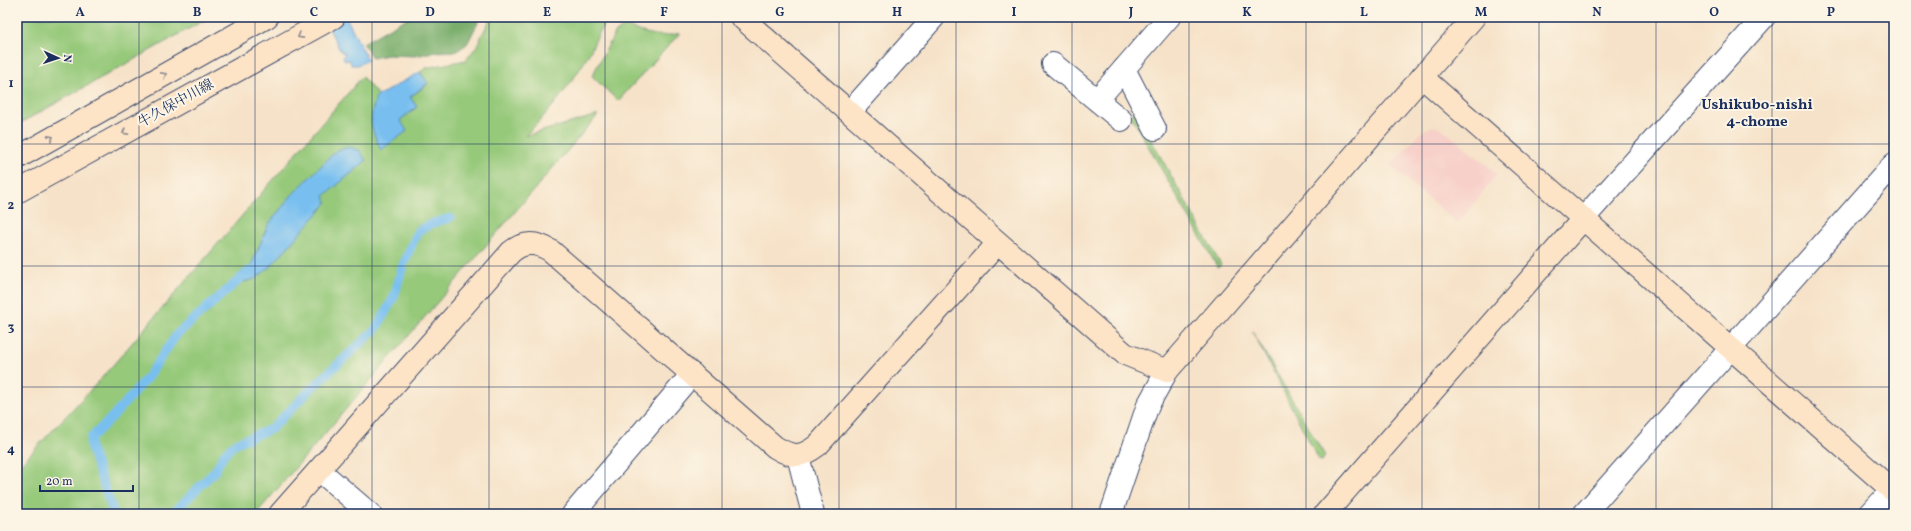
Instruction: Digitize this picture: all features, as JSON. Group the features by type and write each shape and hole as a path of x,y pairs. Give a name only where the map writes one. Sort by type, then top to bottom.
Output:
{"street":[{"path":"17,158 267,17"},
{"name":"牛久保中川線","path":"17,192 334,17"},
{"path":"741,17 1125,354 1167,371"},
{"path":"850,112 934,17"},
{"path":"1098,100 1169,17"},
{"path":"1111,514 1148,405 1167,371 1474,17"},
{"path":"1325,514 1583,219 1764,17"},
{"path":"1053,64 1121,120"},
{"path":"1124,69 1155,129"},
{"path":"1422,77 1893,489 1870,514"},
{"path":"1584,514 1894,164"},
{"path":"280,514 511,252 523,245 537,244 551,251 775,447 786,454 798,456 809,452 818,445 998,243"},
{"path":"572,514 692,374"},
{"path":"798,456 813,514"},
{"path":"319,470 370,514"}],"shaded area":[{"path":"1433,126 1441,128 1498,174 1457,223 1390,165 1423,131"}],"green space":[{"path":"17,17 210,17 17,125"},
{"path":"409,17 481,17 467,44 457,51 433,52 416,56 388,55 372,58 363,43"},
{"path":"491,17 608,17 587,58 570,83 549,110 525,136 598,115 256,514 17,514 17,468 100,380 362,77 400,120 417,107 410,97 428,84 420,72 426,68 466,60 476,47"},
{"path":"624,26 645,33 658,35 672,35 680,33 618,101 592,76 615,33"},
{"path":"1132,113 1136,113 1221,265 1218,268 1131,116"},
{"path":"1252,331 1325,456 1322,461 1319,460"}],"water":[{"path":"323,17 346,17 368,60 358,65 351,65 350,60 345,61 343,57 345,53 341,52"},
{"path":"420,72 428,83 410,97 417,107 400,120 407,131 381,150 372,124 372,113 376,97"},
{"path":"350,147 360,151 366,161 324,196 327,203 269,268 255,279 244,282 268,225 291,196 337,150"}],"waterway":[{"path":"172,514 215,471 224,454 236,443 271,429 312,388 376,329 394,297 403,265 418,231 433,223 450,218"},
{"path":"114,514 90,446 91,438 117,412 147,378 177,334 249,271"}],"district":[{"name":"Ushikubo-nishi 4-chome","path":"1757,114"}]}
